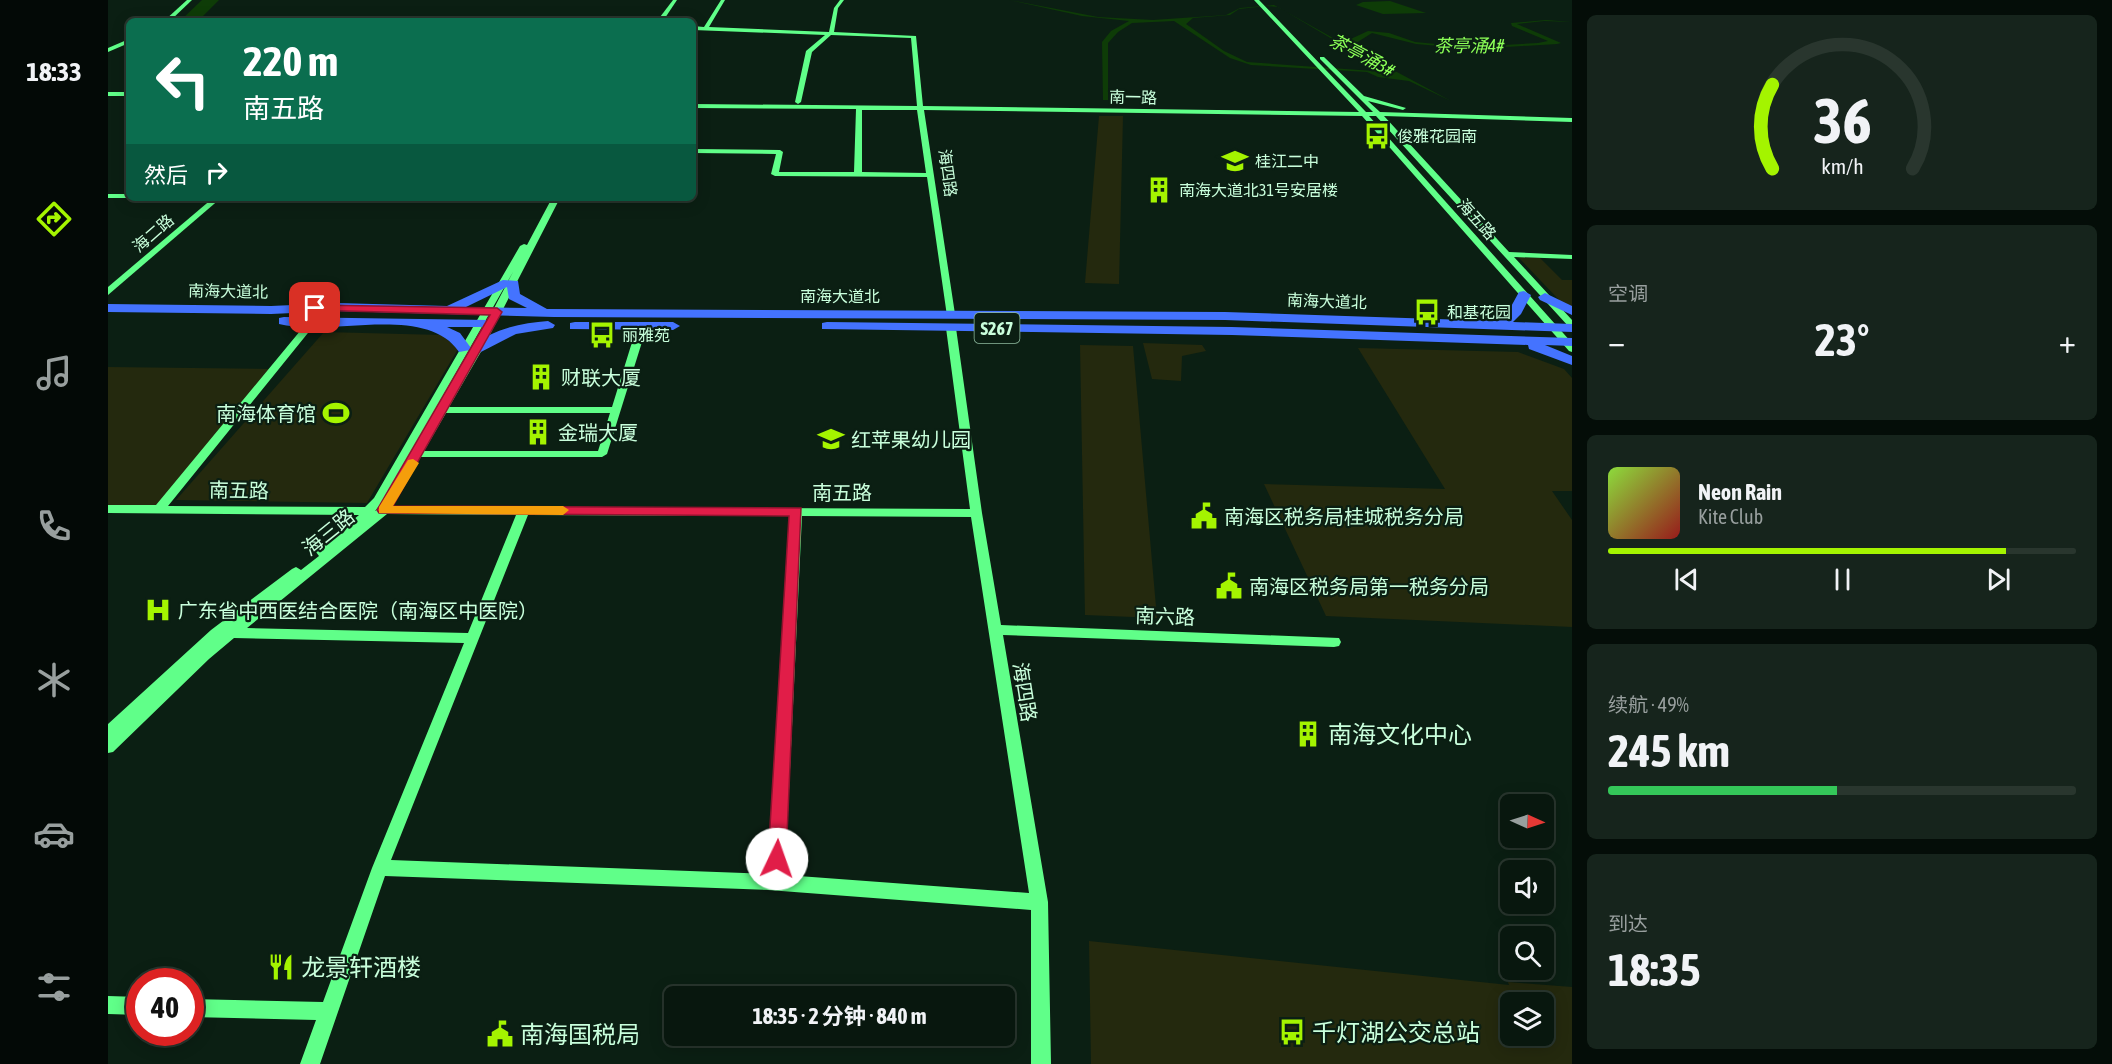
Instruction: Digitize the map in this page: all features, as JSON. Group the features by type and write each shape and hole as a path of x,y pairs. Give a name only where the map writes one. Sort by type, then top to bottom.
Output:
{"highway":[{"path":"431,310 471,300 508,284 514,296 551,319"},
{"path":"1500,325 1514,314 1524,295"},
{"path":"1545,297 1572,311"},
{"name":"南海大道北","path":"108,308 431,310 487,317 551,319 950,321 1512,339 1570,344"},
{"name":"南海大道北","path":"551,319 642,326 1225,316 1572,326"},
{"name":"南海大道北","path":"108,319 422,323 487,317"},
{"path":"422,323 452,334 461,341 467,352 511,331 551,319"},
{"path":"1512,339 1545,349 1572,361"}],"main road":[{"path":"169,18 190,0"},
{"path":"662,18 675,0"},
{"path":"705,29 723,0"},
{"path":"798,102 809,51 832,32 836,8 842,0"},
{"name":"海五路","path":"1256,0 1361,111 1552,327 1570,344"},
{"path":"1264,0 1376,111 1572,326"},
{"path":"696,28 832,32"},
{"name":"海四路","path":"832,32 915,38 920,105 976,513 1039,903 1041,1064"},
{"path":"108,50 126,42"},
{"path":"108,94 126,94"},
{"path":"1360,96 1381,104 1410,109"},
{"path":"1328,110 1346,104 1348,97"},
{"name":"南一路","path":"696,101 1572,113"},
{"name":"南一路","path":"696,106 920,105"},
{"path":"858,175 859,107"},
{"path":"1328,110 1353,118 1377,130"},
{"name":"南一路","path":"1376,111 1418,115 1572,120"},
{"path":"1393,130 1396,119 1418,115"},
{"path":"696,151 780,152 776,174 930,175"},
{"path":"108,202 112,196"},
{"name":"海二路","path":"108,292 214,201"},
{"name":"海三路","path":"508,284 548,201"},
{"name":"海三路","path":"108,733 216,634 369,511 391,480 508,284 554,201"},
{"path":"1507,254 1572,257"},
{"path":"159,509 313,321"},
{"path":"418,454 602,454 642,326"},
{"name":"海三路","path":"108,747 204,655 384,510 443,410 467,352"},
{"path":"443,410 616,410"},
{"name":"南五路","path":"108,509 369,511"},
{"name":"南五路","path":"384,510 976,513"},
{"path":"310,1064 380,868 524,510"},
{"path":"776,883 796,512"},
{"name":"南六路","path":"995,630 1334,642"},
{"path":"232,633 472,638"},
{"path":"380,868 776,883 1039,903"},
{"path":"108,1005 126,1006"},
{"path":"204,1008 329,1011"}],"shaded area":[{"path":"1099,116 1123,116 1119,284 1085,283"},
{"path":"1518,257 1540,258 1562,280 1572,280 1572,307 1561,302"},
{"name":"南海体育馆","path":"324,332 442,335 458,349 367,503 176,500"},
{"path":"1143,343 1202,345 1206,351 1182,356 1181,381 1152,379"},
{"path":"1080,345 1133,346 1157,618 1085,615"},
{"path":"1358,348 1518,352 1564,369 1572,378 1572,491 1552,491 1572,520 1572,627 1326,616 1264,484 1445,489"},
{"path":"108,367 273,369 159,509 108,509"},
{"path":"1089,941 1509,985 1508,982 1572,987 1572,1064 1091,1064"}],"water":[{"path":"202,0 219,0 201,18 183,18"},
{"name":"茶亭涌3#","path":"1009,0 1098,17 1153,20 1226,15 1240,8 1274,5 1277,7 1239,9 1230,15 1193,18 1186,24 1224,51 1247,62 1388,72 1285,11 1342,43 1368,31 1389,33 1415,42 1469,47 1538,43 1548,41 1512,26 1511,23 1546,20 1572,22 1544,21 1517,24 1561,43 1557,44 1474,49 1416,44 1372,33 1356,43 1369,57 1451,101 1409,81 1378,77 1367,72 1251,65 1230,58 1174,21 1132,23 1118,32 1108,43 1108,100 1103,100 1102,42 1111,31 1129,21 1082,16"},
{"path":"1390,1 1426,13 1383,14 1356,5 1363,2"}],"slow traffic":[{"path":"413,463 384,510 563,510"}],"place":[{"name":"俊雅花园南","path":"1377,136"},
{"name":"桂江二中","path":"1235,161"},
{"name":"南海大道北31号安居楼","path":"1159,190"},
{"name":"和基花园","path":"1427,312"},
{"name":"丽雅苑","path":"602,335"},
{"name":"财联大厦","path":"541,377"},
{"name":"南海体育馆","path":"336,413"},
{"name":"金瑞大厦","path":"538,432"},
{"name":"红苹果幼儿园","path":"831,439"},
{"name":"南海区税务局桂城税务分局","path":"1204,516"},
{"name":"南海区税务局第一税务分局","path":"1229,586"},
{"name":"广东省中西医结合医院（南海区中医院）","path":"158,610"},
{"name":"南海文化中心","path":"1308,734"},
{"name":"龙景轩酒楼","path":"281,967"},
{"name":"千灯湖公交总站","path":"1292,1032"},
{"name":"南海国税局","path":"500,1034"}],"route":[{"path":"315,308 497,312 401,484 384,510 796,512 777,859"}],"water label":[{"name":"茶亭涌4#","path":"1469,45"}]}
